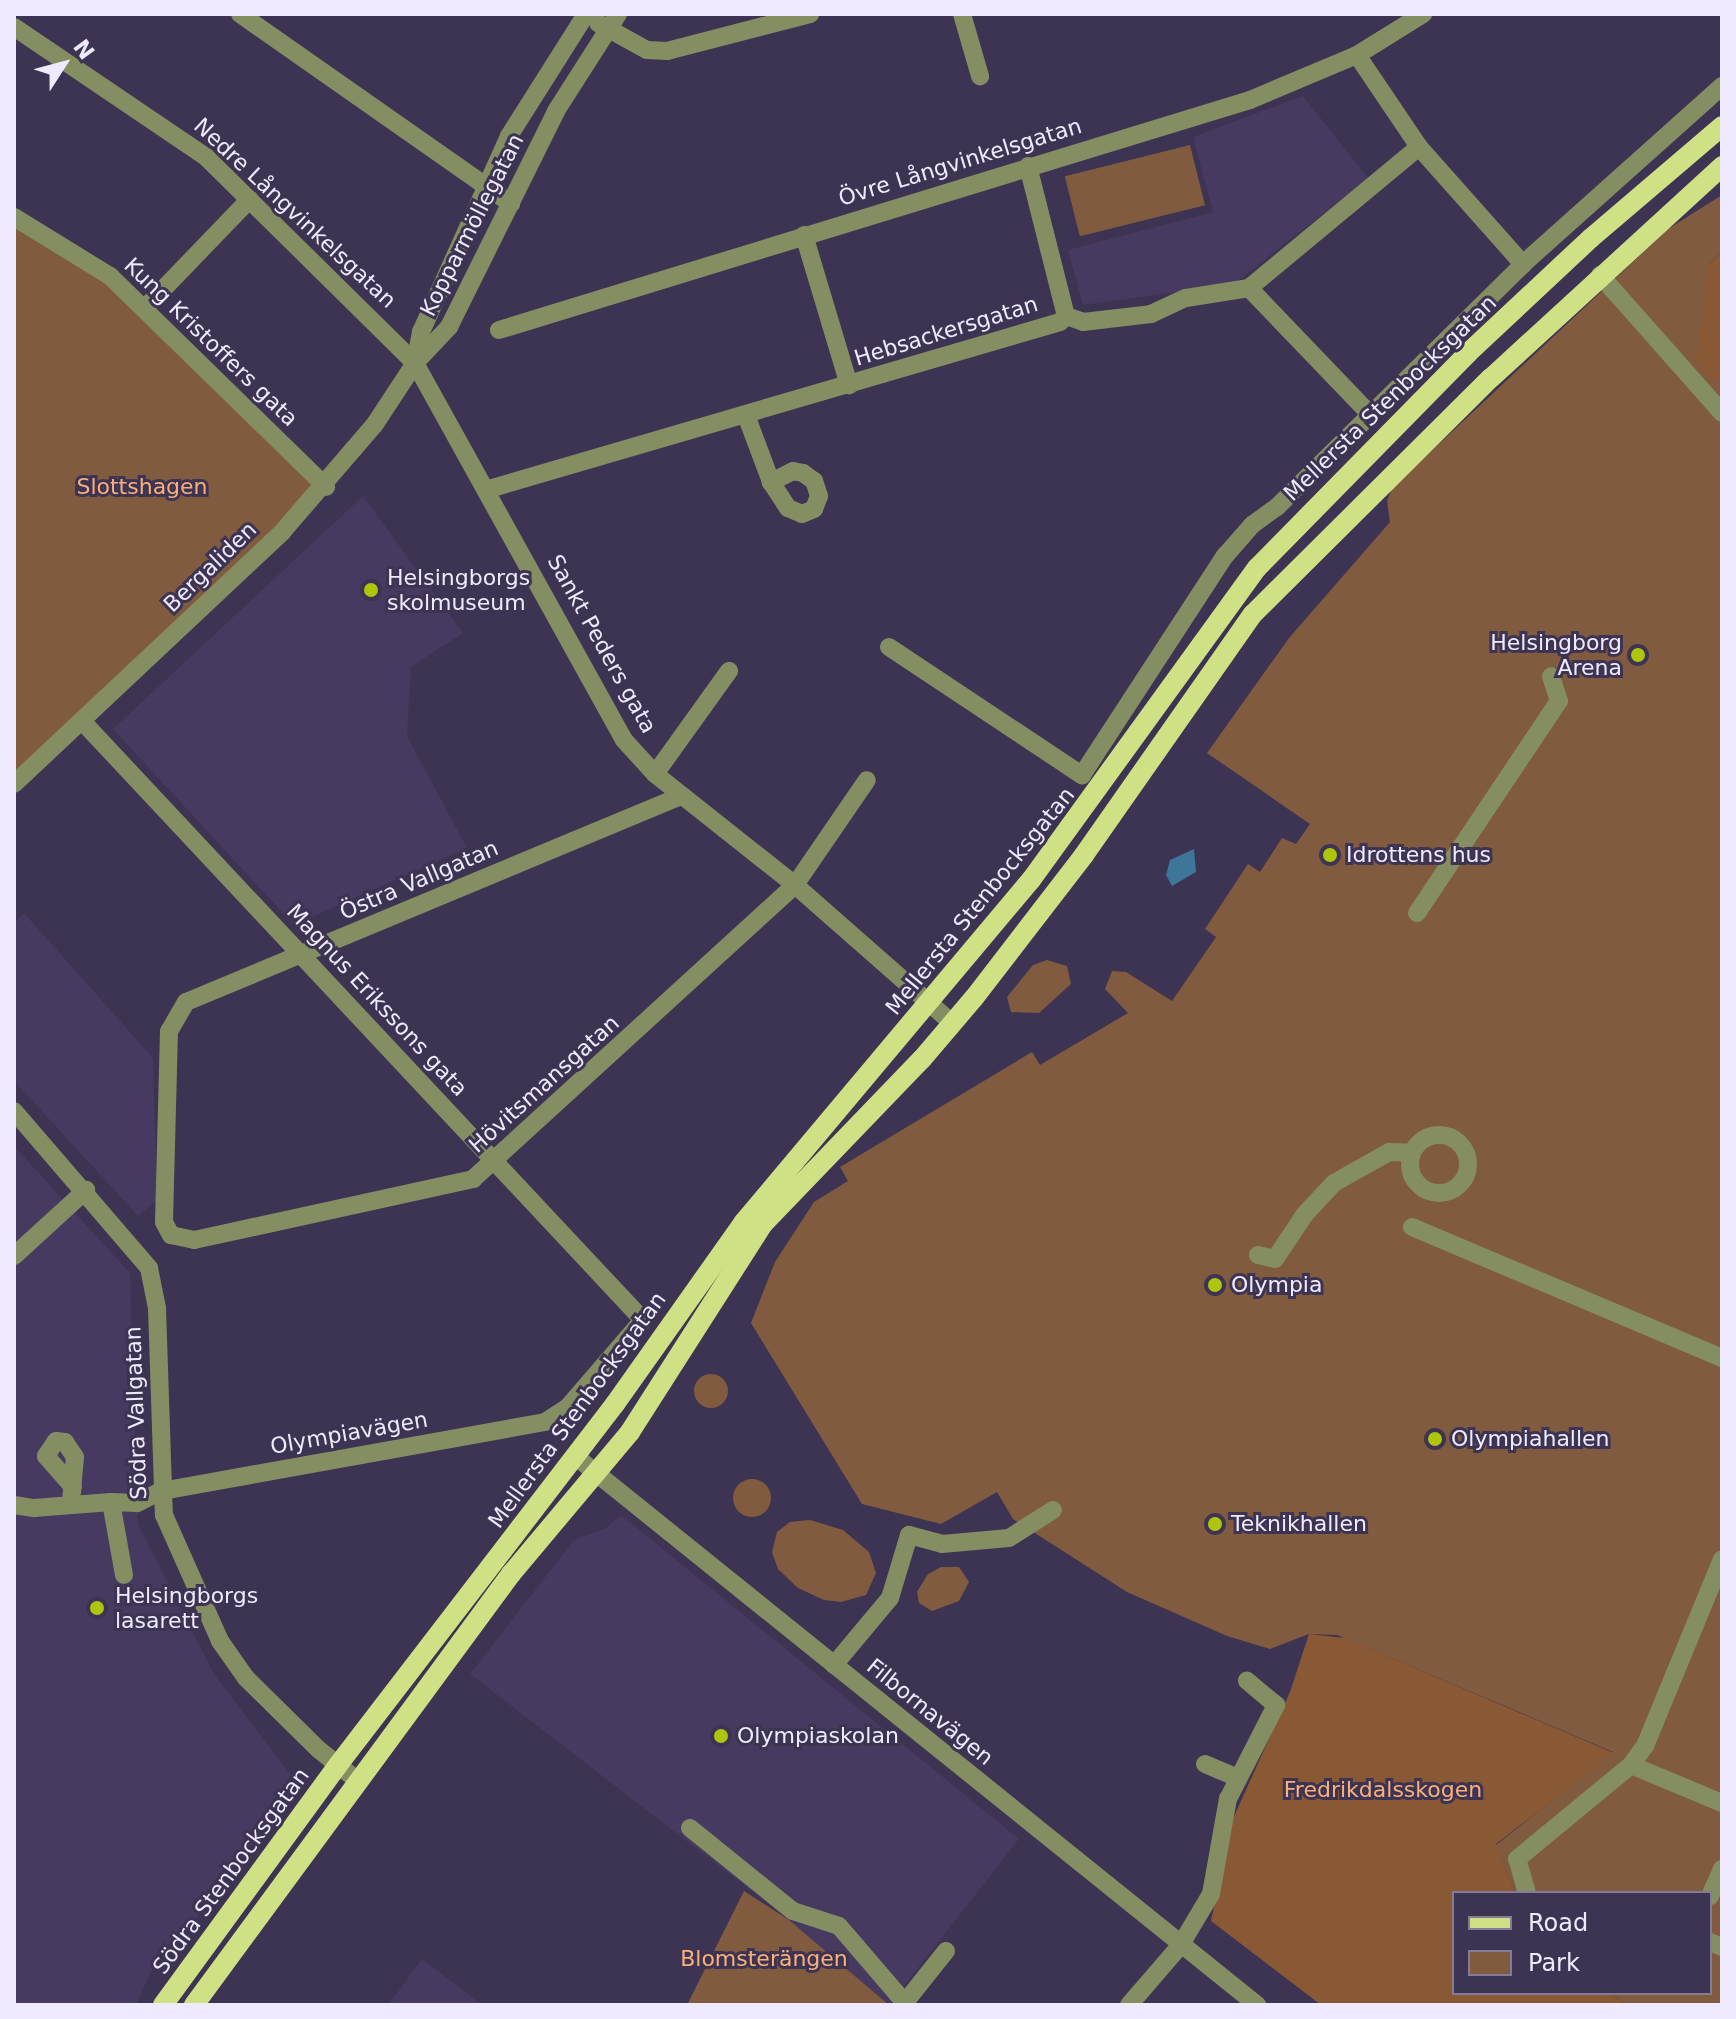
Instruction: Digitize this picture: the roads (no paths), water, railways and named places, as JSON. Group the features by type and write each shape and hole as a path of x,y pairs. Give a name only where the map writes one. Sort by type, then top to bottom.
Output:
{"main road":[{"name":"Mellersta Stenbocksgatan","path":"338,1765 575,1456 743,1223 930,1003 1088,805 1196,647 1289,531 1591,238 1722,126"},
{"name":"Mellersta Stenbocksgatan","path":"358,1781 511,1574 598,1474 630,1432 763,1224 952,1023 1084,855 1217,659 1267,598 1600,275 1722,166"},
{"name":"Södra Stenbocksgatan","path":"163,2005 338,1765"},
{"path":"194,2005 358,1781"}],"street":[{"path":"240,14 511,204"},
{"path":"586,14 613,22 647,50 667,51 810,14"},
{"name":"Kopparmöllegatan","path":"415,363 421,332 486,186 535,92 586,14"},
{"path":"962,14 980,76"},
{"name":"Övre Långvinkelsgatan","path":"499,330 1257,97 1357,55 1423,14"},
{"name":"Kopparmöllegatan","path":"415,363 449,327 556,111 613,22"},
{"name":"Nedre Långvinkelsgatan","path":"14,27 169,128 250,199 415,363"},
{"path":"1357,55 1419,147 1523,264"},
{"name":"Mellersta Stenbocksgatan","path":"1082,775 1225,556 1523,264 1722,86"},
{"path":"1369,413 1249,288 1419,147"},
{"path":"1028,166 1066,316"},
{"path":"145,308 250,199"},
{"name":"Kung Kristoffers gata","path":"14,217 72,249 145,308 326,487"},
{"path":"804,235 849,385"},
{"path":"1600,275 1722,413"},
{"name":"Hebsackersgatan","path":"489,489 849,385 1066,316 1083,322 1151,314 1186,298 1249,288"},
{"name":"Bergaliden","path":"14,784 326,487 415,363"},
{"name":"Sankt Peders gata","path":"415,363 489,489 615,726 655,774 795,885 952,1023"},
{"path":"746,415 771,482"},
{"path":"889,647 1082,775 1088,805"},
{"path":"655,774 729,671"},
{"path":"1417,913 1559,701 1551,676"},
{"name":"Magnus Erikssons gata","path":"82,721 643,1320 568,1407 545,1422"},
{"name":"Hövitsmansgatan","path":"182,1241 473,1179 496,1163 795,885 867,780"},
{"name":"Östra Vallgatan","path":"182,1241 164,1222 169,1031 186,1002 681,796"},
{"name":"Södra Vallgatan","path":"14,1111 145,1261 154,1286 161,1491 172,1540 226,1653 338,1765 358,1781"},
{"path":"1258,1255 1275,1259 1305,1214 1334,1183 1389,1152 1412,1153"},
{"path":"14,1256 86,1190"},
{"path":"1412,1227 1722,1358"},
{"name":"Olympiavägen","path":"14,1505 34,1508 72,1494 111,1502 137,1503 161,1491 545,1422"},
{"name":"Filbornavägen","path":"575,1456 1257,2005"},
{"path":"111,1502 124,1575"},
{"path":"834,1665 890,1598 909,1535 942,1544 1009,1538 1053,1510"},
{"path":"1526,1891 1517,1859 1631,1765 1648,1740 1722,1559"},
{"path":"1129,2005 1180,1946 1214,1883 1218,1833 1236,1777 1276,1705 1247,1681"},
{"path":"1205,1764 1236,1777"},
{"path":"1631,1765 1722,1803"},
{"path":"690,1828 793,1911 839,1926 904,2004 946,1951"},
{"path":"1712,1892 1722,1869"}],"water":[{"path":"1194,849 1196,872 1172,886 1166,875 1170,860"}],"place":[{"name":"Helsingborgs skolmuseum","path":"371,590"},
{"name":"Helsingborg Arena","path":"1638,655"},
{"name":"Idrottens hus","path":"1330,855"},
{"name":"Olympia","path":"1215,1285"},
{"name":"Olympiahallen","path":"1435,1439"},
{"name":"Teknikhallen","path":"1215,1524"},
{"name":"Helsingborgs lasarett","path":"97,1608"},
{"name":"Olympiaskolan","path":"721,1736"}],"park label":[{"name":"Slottshagen","path":"142,487"},
{"name":"Fredrikdalsskogen","path":"1383,1790"},
{"name":"Blomsterängen","path":"764,1959"}]}
